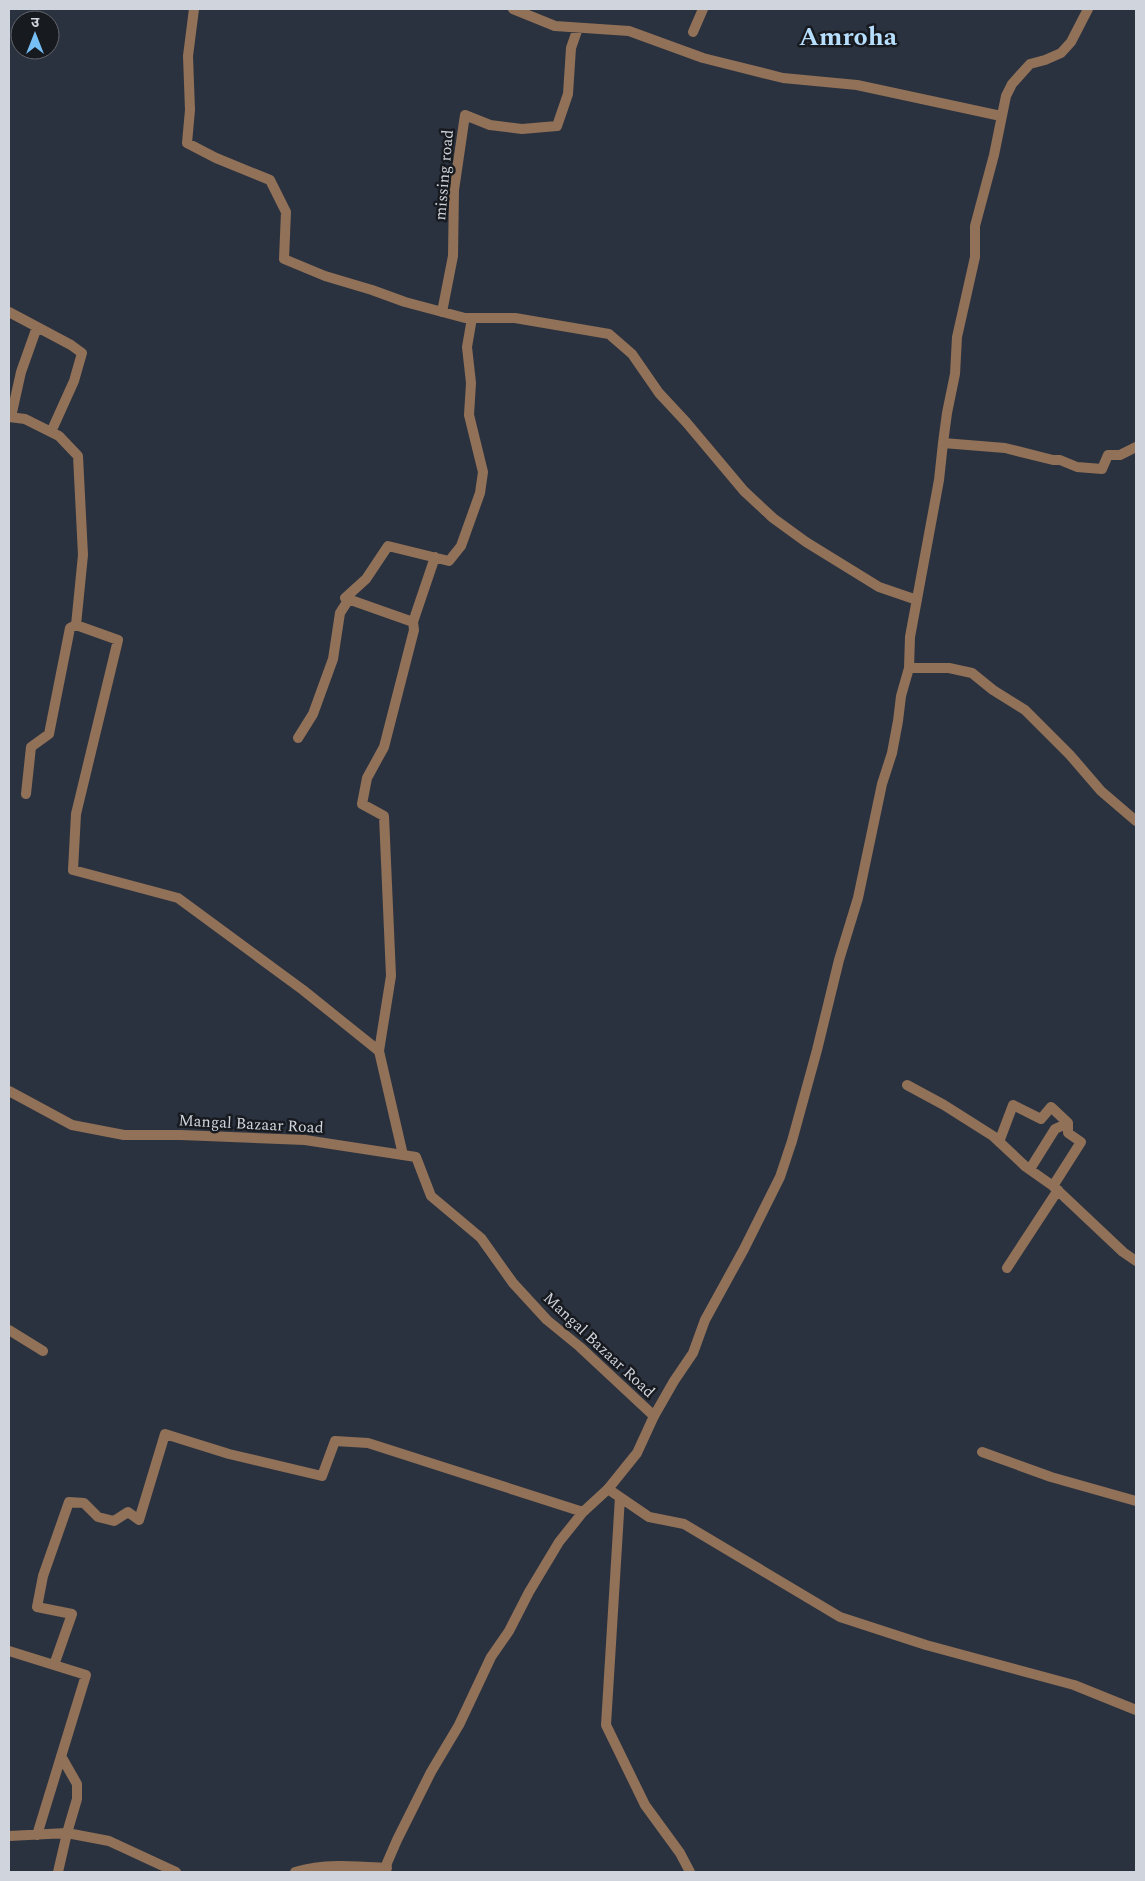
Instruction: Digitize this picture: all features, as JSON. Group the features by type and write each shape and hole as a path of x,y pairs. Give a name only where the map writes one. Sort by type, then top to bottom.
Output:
{"street":[{"path":"194,9 188,56 190,110 187,143 216,158 270,180 286,212 284,259 325,276 405,302 465,318 515,318 609,334 632,354 659,393 744,491 773,518 806,542 879,587 917,600"},
{"path":"514,9 555,26 629,31 703,58 783,78 857,86 1001,116"},
{"path":"693,32 704,9"},
{"path":"654,1416 693,1353 705,1320 744,1249 780,1177 802,1110 839,960 858,898 882,784 892,753 900,696 909,668 910,637 939,480 947,413 955,374 957,337 975,257 975,226 994,155 1006,96 1012,84 1030,64 1061,53 1071,42 1088,9"},
{"name":"missing road","path":"442,312 453,256 454,190 465,115 490,124 522,129 557,126 568,94 570,48 578,28"},
{"path":"9,312 71,344 82,353 74,381 51,432"},
{"path":"413,622 345,598 366,579 388,546 449,561 461,546 480,493 483,472 468,415 471,383 467,347 472,318"},
{"path":"37,327 21,372 10,417 25,419 59,436 78,456 83,555 76,625"},
{"path":"943,443 1005,448 1060,460 1077,467 1102,469 1108,456 1120,456 1136,447"},
{"path":"404,1155 379,1051 391,976 384,816 362,804 367,778 384,747 414,630 413,622 435,558"},
{"path":"298,738 313,714 333,659 340,612 349,599"},
{"path":"26,794 32,747 48,734 70,628 76,625 118,640 76,814 73,870 178,898 303,990 379,1051"},
{"path":"909,668 948,668 972,673 993,690 1025,710 1101,791 1136,821"},
{"path":"906,1085 944,1105 993,1136 1030,1169 1055,1188 1123,1252 1136,1261"},
{"name":"Mangal Bazaar Road","path":"9,1091 72,1125 124,1135 181,1135 305,1140 416,1157 431,1196 480,1238 513,1283 548,1320 654,1416 636,1452 608,1490 584,1512 560,1542 529,1592 509,1631 491,1656 475,1693 431,1772 397,1840 387,1863 387,1870"},
{"path":"999,1142 1013,1105 1041,1119 1051,1107 1068,1123 1068,1133 1081,1142 1007,1268"},
{"path":"1030,1169 1055,1129 1068,1123"},
{"path":"9,1330 43,1350"},
{"path":"54,1665 72,1614 36,1607 43,1576 69,1502 84,1503 98,1516 114,1522 128,1512 140,1520 165,1434 229,1454 322,1476 335,1441 368,1443 584,1512"},
{"path":"982,1452 1051,1477 1136,1501"},
{"path":"608,1490 649,1516 684,1524 840,1618 935,1647 1074,1685 1136,1710"},
{"path":"620,1497 606,1725 645,1805 680,1853 690,1872"},
{"path":"9,1651 86,1675 36,1835"},
{"path":"58,1872 77,1799 77,1784 61,1756"},
{"path":"9,1836 68,1833 109,1841 176,1872"},
{"path":"295,1872 309,1868 351,1865 387,1870"}],"district":[{"name":"Amroha","path":"848,37"}]}
